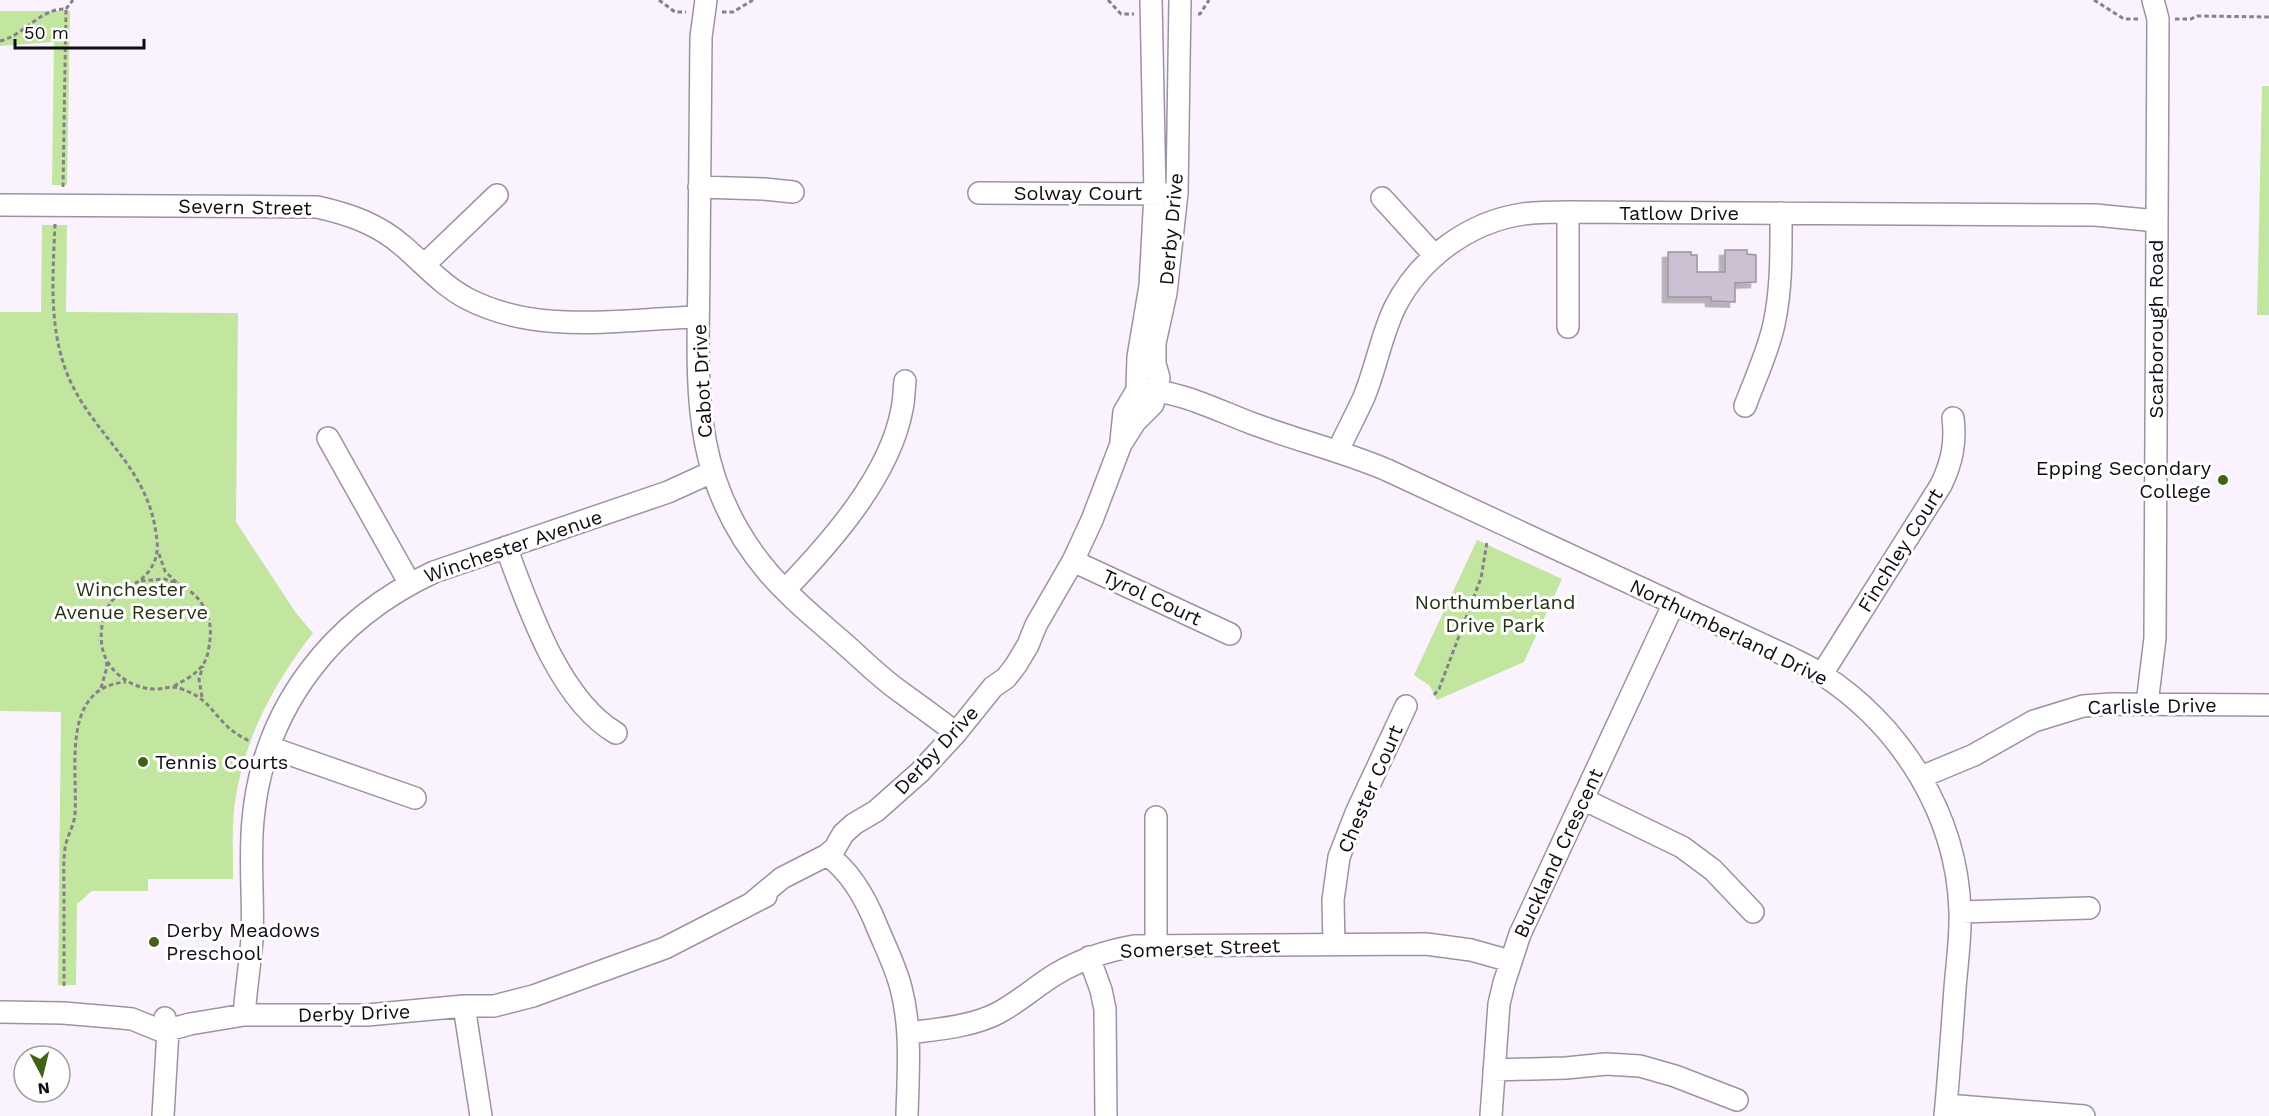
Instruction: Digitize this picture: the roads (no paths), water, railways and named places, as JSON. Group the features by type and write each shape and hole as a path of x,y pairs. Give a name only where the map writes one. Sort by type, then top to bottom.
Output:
{"street":[{"name":"Derby Drive","path":"1150,392 1138,357 1150,286 1155,194 1151,0"},
{"name":"Derby Drive","path":"164,1025 252,1015 367,1015 464,1006 500,995 565,984 665,948 832,862 835,848 843,834 854,824 876,811 920,772 993,687 1002,665 1035,627 1073,561 1092,520 1121,444 1159,378 1155,364 1155,343 1166,293 1176,194 1180,0"},
{"name":"Cabot Drive","path":"689,6 701,37"},
{"name":"Cabot Drive","path":"712,6 701,37 698,322 700,410 705,448 714,477 730,516 766,570 785,590 897,689 933,714 952,737"},
{"name":"Scarborough Road","path":"2155,704 2158,11"},
{"path":"699,187 793,192"},
{"name":"Solway Court","path":"979,193 1176,194"},
{"path":"424,265 497,195"},
{"path":"1382,198 1435,256"},
{"name":"Severn Street","path":"0,205 317,207 373,225 390,236 464,297 506,315 552,322 637,322 661,326 698,322"},
{"name":"Tatlow Drive","path":"1346,453 1395,307 1417,274 1435,256 1452,242 1486,223 1523,214 1568,212 2157,215"},
{"path":"1568,212 1568,327"},
{"path":"1745,406 1774,325 1781,272 1781,213"},
{"path":"785,590 839,531 878,472 898,426 903,408 904,381"},
{"name":"Northumberland Drive","path":"1150,392 1207,405 1253,423 1346,453 1787,656 1822,674 1865,708 1888,730 1908,756 1924,784 1947,838 1958,890 1960,912 1946,1111"},
{"name":"Finchley Court","path":"1822,674 1941,484 1952,458 1953,417"},
{"path":"328,438 410,584"},
{"name":"Winchester Avenue","path":"252,1015 253,822 259,782 260,745 316,662 357,619 410,584 434,572 714,477"},
{"path":"506,547 540,632 568,684 592,717 616,733"},
{"name":"Tyrol Court","path":"1073,561 1230,634"},
{"name":"Buckland Crescent","path":"1491,1116 1499,1004 1510,961 1520,934 1674,603"},
{"name":"Carlisle Drive","path":"1924,784 2034,721 2061,711 2083,706 2269,705"},
{"name":"Chester Court","path":"1334,944 1333,900 1339,857 1356,813 1406,706"},
{"path":"260,745 415,798"},
{"path":"1582,799 1682,847 1713,870 1753,912"},
{"path":"1156,817 1156,945"},
{"path":"832,862 843,892 882,939 901,987 908,1033 907,1116"},
{"path":"1960,912 2089,908"},
{"name":"Somerset Street","path":"908,1033 953,1027 996,1014 1017,1003 1055,974 1089,957 1117,949 1156,945 1447,945 1510,961"},
{"path":"1089,957 1105,1009 1106,1116"},
{"path":"464,1006 481,1116"},
{"path":"0,1012 63,1013 132,1019 164,1025 158,1058 163,1087 163,1116"},
{"path":"1494,1070 1550,1069 1606,1064 1632,1065 1666,1073 1737,1100"},
{"path":"1946,1111 2084,1116"}],"place":[{"name":"Epping Secondary College","path":"2223,480"},
{"name":"Tennis Courts","path":"143,762"},
{"name":"Derby Meadows Preschool","path":"154,942"}],"park label":[{"name":"Winchester Avenue Reserve","path":"131,600"},
{"name":"Northumberland Drive Park","path":"1495,614"}]}
